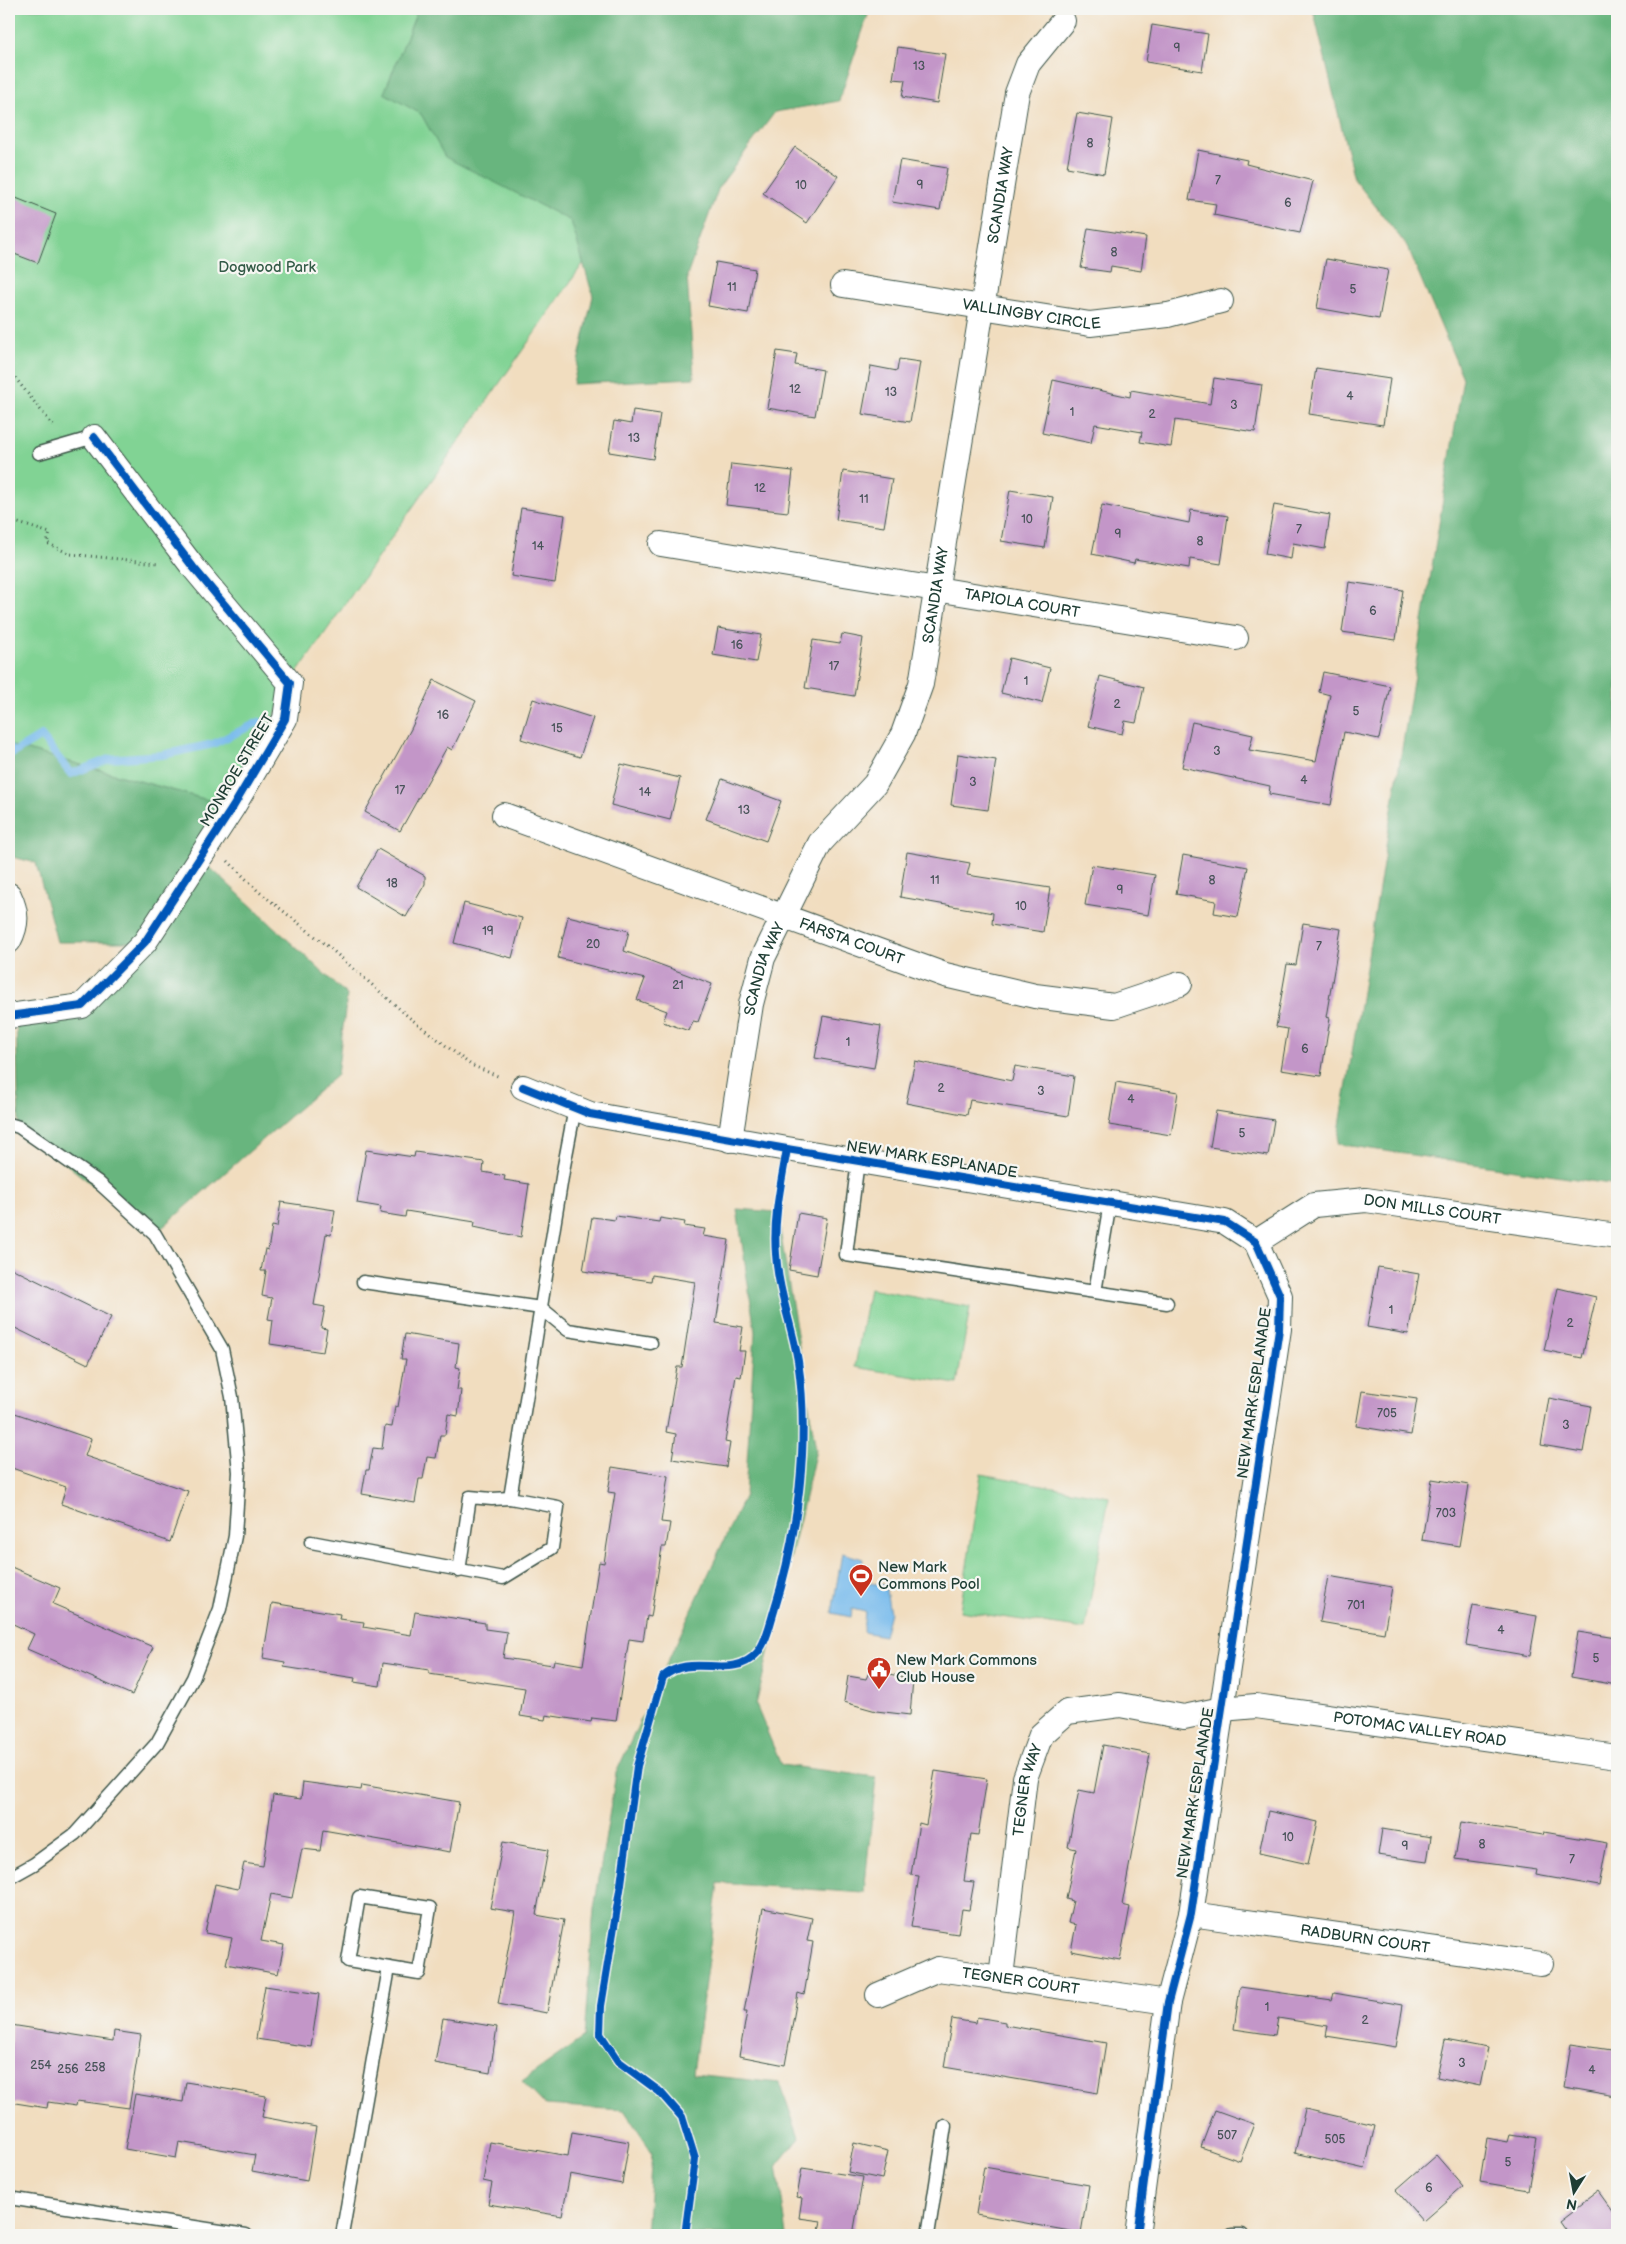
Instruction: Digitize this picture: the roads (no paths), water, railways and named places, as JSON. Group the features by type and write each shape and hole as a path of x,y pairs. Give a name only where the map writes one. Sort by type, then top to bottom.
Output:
{"street":[{"name":"SCANDIA WAY","path":"730,1140 751,1004 763,958 820,843 875,784 903,734 921,684 1017,93 1028,64 1064,21"},
{"name":"VALLINGBY CIRCLE","path":"843,285 1090,324 1168,315 1221,301"},
{"name":"MONROE STREET","path":"9,1016 82,1006 145,942 210,843 285,719 290,683 193,567 94,437"},
{"name":"TAPIOLA COURT","path":"661,544 1236,638"},
{"name":"FARSTA COURT","path":"504,815 945,975 1035,996 1114,1006 1180,984"},
{"path":"9,895 16,910 16,929 9,941"},
{"name":"NEW MARK ESPLANADE","path":"523,1087 590,1114 730,1140 1225,1222 1256,1242 1280,1296 1279,1329 1191,1914 1168,2002 1136,2235"},
{"name":"DON MILLS COURT","path":"1256,1242 1314,1205 1366,1200 1617,1236"},
{"name":"TEGNER WAY","path":"1001,1978 1025,1778 1041,1735 1067,1712 1120,1705 1184,1717 1222,1709"},
{"name":"POTOMAC VALLEY ROAD","path":"1222,1709 1256,1706 1617,1757"},
{"name":"RADBURN COURT","path":"1191,1914 1541,1964"},
{"name":"TEGNER COURT","path":"878,1995 938,1969 1168,2002"}],"lane":[{"path":"39,453 94,437"},
{"path":"510,1498 562,1171 576,1108"},
{"path":"9,1124 19,1128 98,1182 155,1234 222,1349 232,1398 239,1472 234,1536 220,1609 193,1678 157,1743 74,1834 34,1864 9,1878"},
{"path":"858,1161 846,1255 1167,1303"},
{"path":"1095,1292 1110,1203"},
{"path":"363,1282 540,1308 568,1330 651,1343"},
{"path":"311,1542 459,1571 503,1578 552,1548 558,1507 510,1498 492,1500 470,1497 459,1571"},
{"path":"359,1897 430,1908 419,1973 388,1968 348,1961 359,1897"},
{"path":"342,2235 388,1968"},
{"path":"928,2235 945,2126"},
{"path":"9,2198 246,2235"},
{"path":"1232,2235 1242,2235"}],"water":[{"name":"New Mark Commons Pool","path":"842,1553 863,1559 860,1582 885,1585 890,1612 884,1636 863,1632 865,1612 852,1609 851,1617 832,1613"}],"waterway":[{"path":"9,748 13,753 41,736 71,774 109,759 162,755 213,744 259,722"}],"place":[{"name":"New Mark Commons Pool","path":"861,1597"},
{"name":"New Mark Commons Club House","path":"879,1690"}],"park label":[{"name":"Dogwood Park","path":"267,267"}]}
